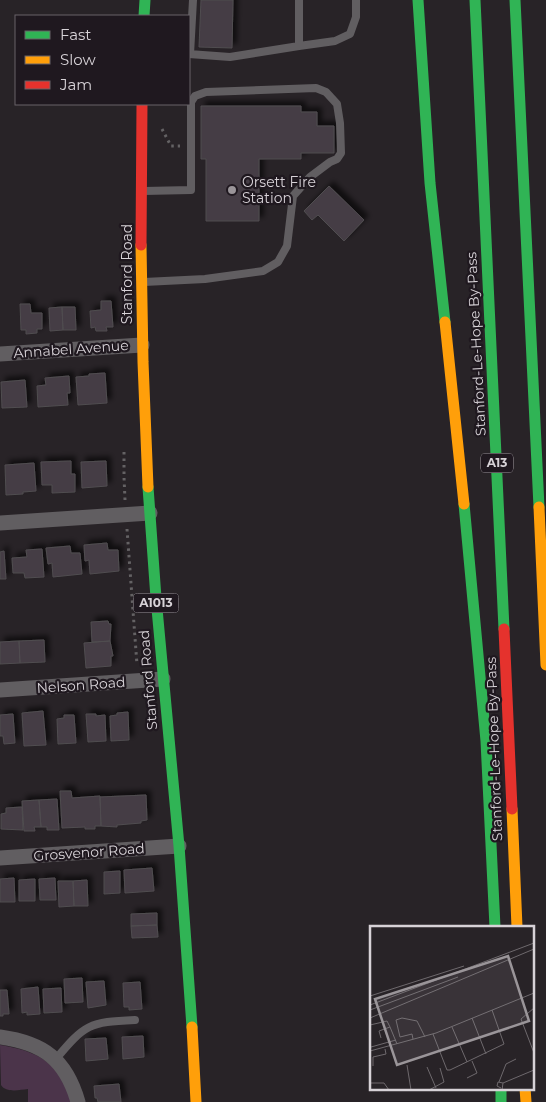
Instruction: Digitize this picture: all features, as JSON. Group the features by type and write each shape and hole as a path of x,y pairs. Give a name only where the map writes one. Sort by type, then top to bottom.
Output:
{"main road":[{"path":"144,15 145,0"},
{"path":"418,0 431,193 472,585 486,741 495,926"},
{"name":"Stanford-Le-Hope By-Pass","path":"475,0 517,926"},
{"path":"515,0 546,665"},
{"name":"Stanford Road","path":"142,105 142,345 150,513 179,846 196,1102"}],"street":[{"name":"Annabel Avenue","path":"0,354 142,345"},
{"path":"0,523 150,513"},
{"name":"Nelson Road","path":"0,690 163,679"},
{"name":"Grosvenor Road","path":"0,858 179,846"},
{"path":"0,1038 13,1039 37,1046 55,1060 66,1071 78,1102"}],"lane":[{"path":"193,0 190,54 230,57 334,41 350,34 356,17 356,0"},
{"path":"299,0 299,46"},
{"path":"141,282 205,279 263,271 278,262 287,246 293,196 310,177 330,162 337,160 341,153 340,123 336,104 326,92 316,88 206,92 195,96 192,102 191,190 142,191"},
{"path":"55,1060 80,1032 91,1025 135,1020"}],"path":[{"path":"159,121 171,146 191,146"}],"shaded area":[{"path":"0,1045 18,1049 44,1059 64,1082 72,1102 28,1102 28,1089 13,1090 3,1088 1,1085"}],"building":[{"path":"201,0 233,0 232,48 199,47"},
{"name":"Orsett Fire Station","path":"201,106 301,106 301,112 317,112 317,126 334,126 334,153 301,153 301,159 259,159 259,221 206,221 206,159 201,159"},
{"path":"329,186 364,220 344,241 318,215 312,220 304,211"},
{"path":"101,301 111,301 113,327 106,327 107,331 96,331 95,327 91,328 90,311 101,310"},
{"path":"20,304 30,304 31,313 42,313 42,329 37,329 37,333 26,334 26,330 21,330"},
{"path":"62,307 63,330 50,331 49,308"},
{"path":"62,307 75,307 76,330 63,330"},
{"path":"105,373 107,403 78,405 76,377"},
{"path":"69,376 70,393 67,393 68,405 38,407 37,386 46,385 45,378"},
{"path":"25,380 27,407 2,408 1,382"},
{"path":"71,461 71,474 75,474 75,492 52,493 52,485 42,485 41,462"},
{"path":"106,461 107,486 82,488 81,462"},
{"path":"34,463 36,491 6,495 5,465"},
{"path":"107,543 108,550 118,550 119,571 90,574 89,560 85,561 84,545"},
{"path":"70,546 71,553 80,553 82,574 53,577 52,563 48,564 46,548"},
{"path":"42,549 44,577 25,578 24,573 13,573 12,558 27,557 26,550"},
{"path":"4,551 6,579 0,579 0,552"},
{"path":"108,621 111,624 110,641 92,642 91,622"},
{"path":"44,640 45,662 20,663 19,641"},
{"path":"19,641 20,663 0,664 0,642"},
{"path":"110,641 113,656 111,656 111,666 86,668 84,643"},
{"path":"43,711 46,745 24,746 22,713"},
{"path":"128,712 129,740 111,741 110,716"},
{"path":"13,714 15,743 4,744 3,736 0,736 0,715"},
{"path":"86,714 105,715 106,741 88,742"},
{"path":"64,715 74,715 76,743 58,744 57,719 64,718"},
{"path":"60,791 71,791 72,798 100,796 101,826 95,826 95,829 85,829 85,827 62,828"},
{"path":"146,795 147,820 141,821 141,823 117,825 117,827 101,826 100,797"},
{"path":"57,799 59,830 47,830 47,827 41,827 39,800"},
{"path":"39,800 41,827 34,827 35,831 24,831 22,801"},
{"path":"22,807 23,830 1,829 1,814 6,813 6,808"},
{"path":"152,868 154,891 125,893 124,870"},
{"path":"120,871 120,893 104,894 104,872"},
{"path":"14,878 15,902 0,902 0,879"},
{"path":"55,878 56,900 40,900 39,879"},
{"path":"35,879 35,901 19,901 19,880"},
{"path":"87,880 88,906 74,906 73,881"},
{"path":"58,881 73,881 74,906 59,907"},
{"path":"157,913 157,925 131,926 131,914"},
{"path":"157,925 158,937 132,938 131,926"},
{"path":"82,978 83,1002 65,1003 64,979"},
{"path":"104,981 106,1005 88,1008 86,982"},
{"path":"140,982 142,1009 129,1010 129,1007 124,1007 123,983"},
{"path":"38,987 40,1014 27,1015 27,1012 22,1013 21,989"},
{"path":"61,988 62,1012 44,1013 43,989"},
{"path":"0,990 7,990 9,1014 3,1014 3,1016 0,1016"},
{"path":"143,1036 144,1057 123,1059 122,1037"},
{"path":"106,1038 108,1059 86,1061 85,1039"},
{"path":"119,1084 121,1102 98,1102 97,1098 95,1098 94,1086"}],"traffic: fast":[{"path":"144,15 145,0"},
{"path":"418,0 430,183 445,322"},
{"path":"475,0 504,629"},
{"path":"515,0 539,507"},
{"path":"148,487 156,598 179,846 192,1027"},
{"path":"464,504 486,741 495,926"},
{"path":"501,1090 501,1102"}],"traffic: slow":[{"path":"141,245 148,487"},
{"path":"445,322 464,504"},
{"path":"539,507 546,665"},
{"path":"512,809 517,926"},
{"path":"192,1027 196,1102"},
{"path":"525,1090 526,1102"}],"traffic: jam":[{"path":"141,245 142,105"},
{"path":"504,629 512,809"}],"place":[{"name":"Orsett Fire Station","path":"232,190"}]}
